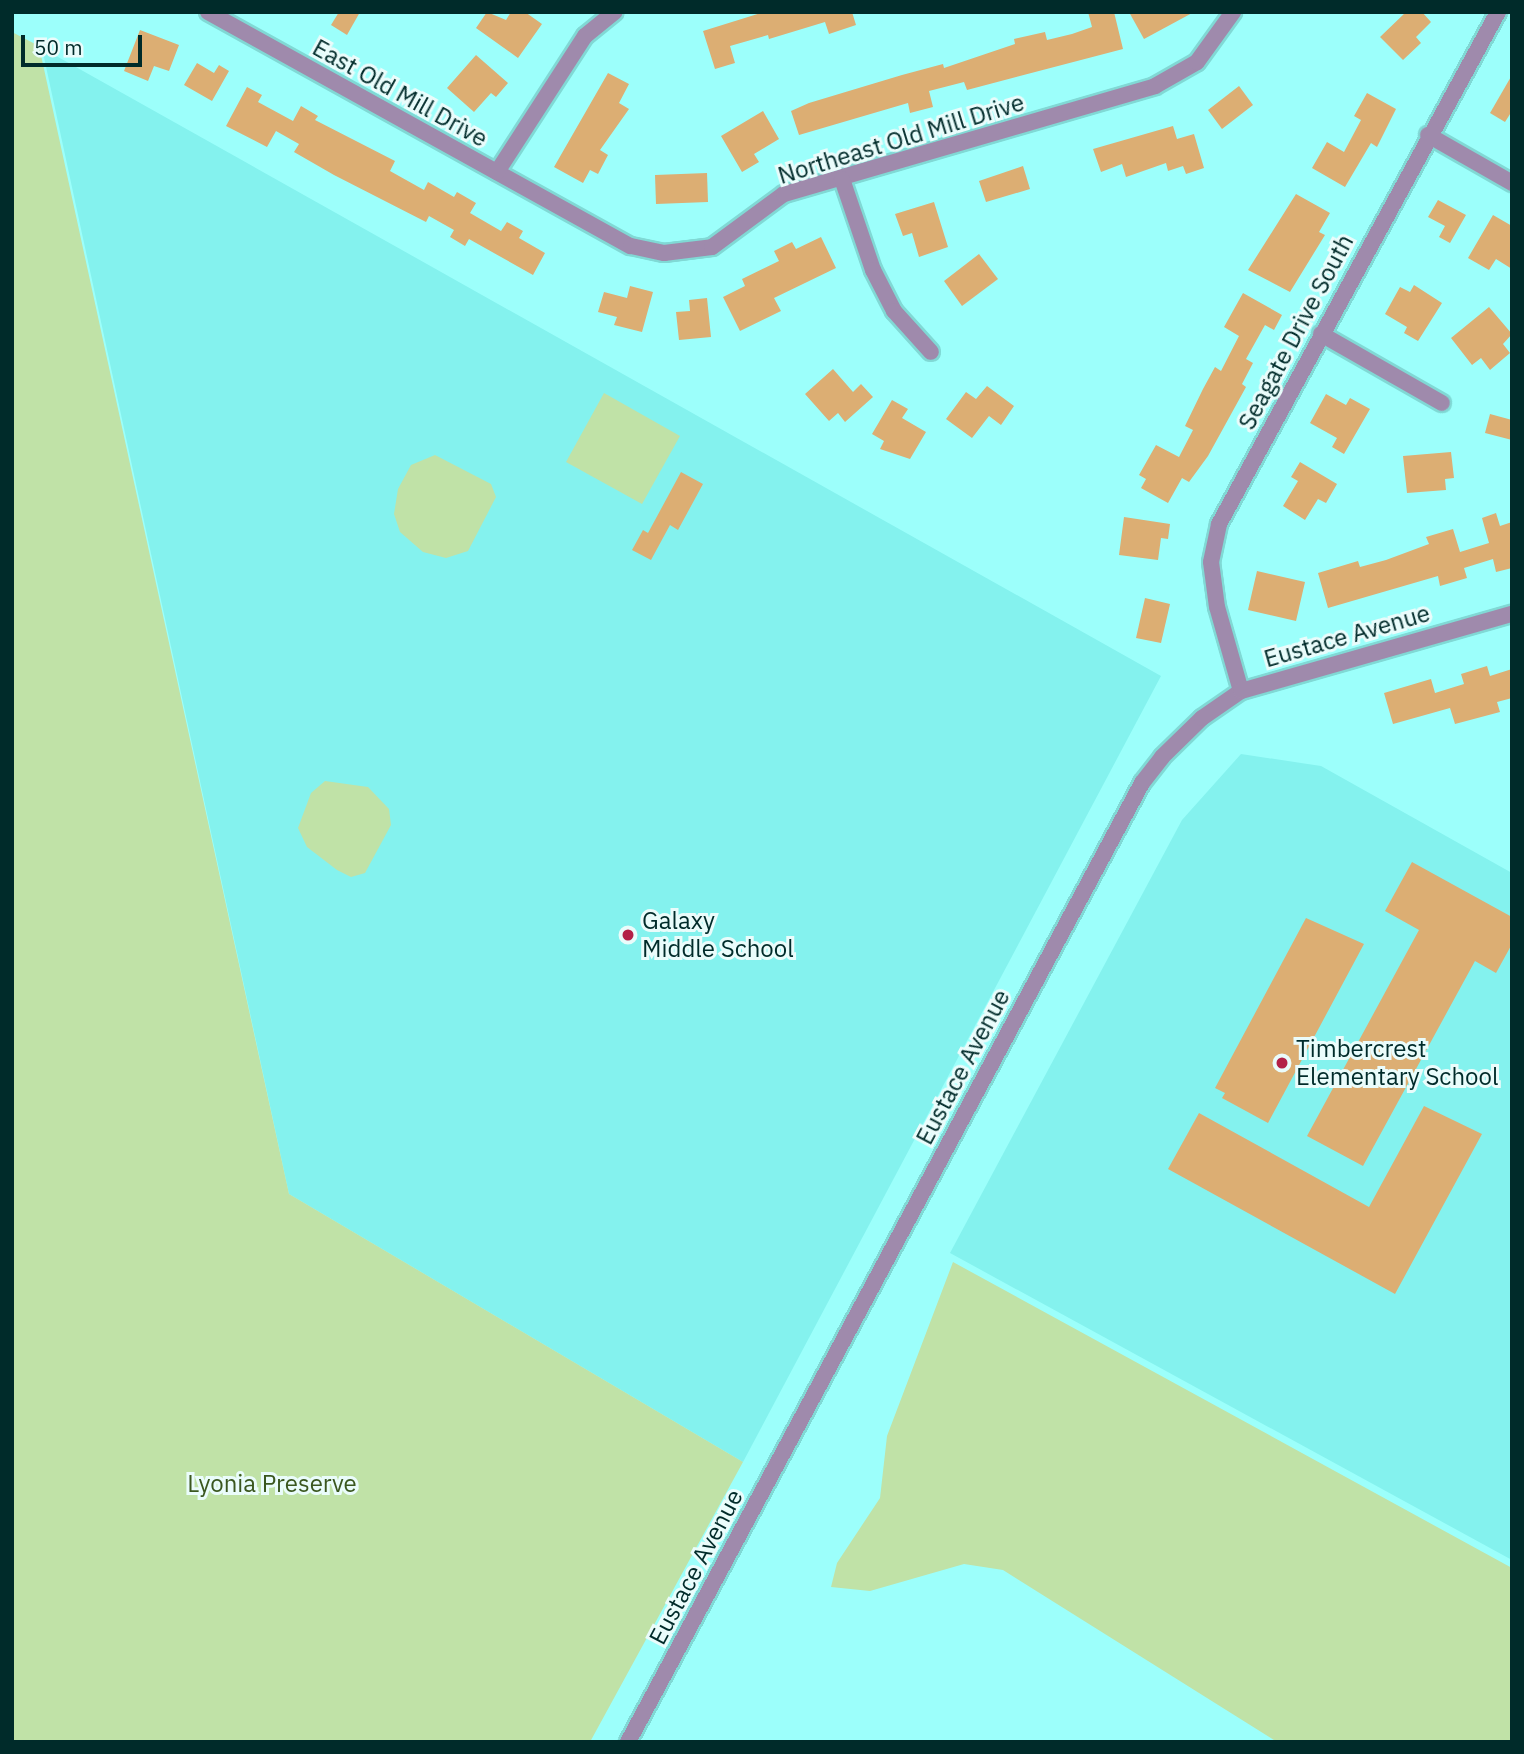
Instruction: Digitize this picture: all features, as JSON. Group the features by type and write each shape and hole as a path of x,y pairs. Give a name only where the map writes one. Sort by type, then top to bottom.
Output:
{"street":[{"name":"East Old Mill Drive","path":"208,12 497,172"},
{"path":"497,172 585,36 615,12"},
{"name":"Northeast Old Mill Drive","path":"497,172 631,246 664,253 712,247 784,194 1155,86 1197,62 1233,12"},
{"name":"Seagate Drive South","path":"1241,691 1217,607 1211,562 1219,524 1497,12"},
{"path":"1428,135 1512,183"},
{"path":"842,179 879,281 894,311 931,352"},
{"path":"1321,334 1442,403"},
{"name":"Eustace Avenue","path":"628,1742 1142,783 1202,718 1241,691 1512,614"}],"shaded area":[{"name":"Galaxy Middle School","path":"42,48 1161,676 743,1462 289,1194"},
{"name":"Timbercrest Elementary School","path":"1241,754 1321,766 1512,873 1512,1560 950,1253 1182,820"}],"green space":[{"name":"Lyonia Preserve","path":"12,32 39,46 289,1194 743,1462 590,1742 12,1742"},
{"path":"604,393 680,436 642,504 566,462"},
{"path":"435,455 491,484 496,497 468,551 446,558 423,552 400,532 394,514 398,489 411,465"},
{"path":"325,781 368,787 389,809 391,825 365,873 351,877 337,870 307,847 298,828 311,793"},
{"path":"953,1262 1512,1568 1512,1742 1277,1742 1003,1570 964,1564 870,1591 831,1587 837,1563 880,1498 887,1436"}],"building":[{"path":"339,12 360,12 347,35 331,25"},
{"path":"487,12 506,20 511,12 525,12 542,24 518,58 476,28"},
{"path":"764,12 852,12 856,25 829,34 825,22 769,39 768,35 730,46 735,63 715,69 703,31"},
{"path":"1088,12 1114,12 1123,49 967,90 964,82 929,91 933,107 910,113 908,103 799,135 791,111 809,103 943,64 944,68 1015,44 1014,39 1045,32 1047,40 1072,34 1092,27"},
{"path":"1129,12 1194,12 1144,39"},
{"path":"1406,12 1422,12 1431,22 1416,37 1421,43 1403,60 1380,37"},
{"path":"140,30 179,45 169,71 154,66 148,81 124,71"},
{"path":"476,55 508,83 496,97 491,93 474,112 447,88"},
{"path":"197,63 214,73 219,65 229,71 212,101 184,85"},
{"path":"608,73 629,84 619,103 629,109 600,150 608,155 598,174 590,170 583,183 554,167"},
{"path":"1512,75 1512,111 1505,122 1490,113"},
{"path":"1239,86 1253,105 1222,129 1208,110"},
{"path":"247,87 262,95 258,102 293,121 301,106 318,116 315,120 395,161 390,171 424,190 428,182 454,197 457,192 476,203 470,213 501,231 507,222 523,231 519,238 545,253 533,275 469,239 465,246 450,237 454,230 429,216 426,222 334,175 294,152 299,144 276,131 267,147 226,126"},
{"path":"1367,93 1396,109 1377,147 1371,143 1345,187 1312,168 1327,142 1344,152 1361,120 1354,116"},
{"path":"763,111 779,139 754,154 759,162 742,172 721,136"},
{"path":"1173,126 1177,139 1194,134 1204,168 1186,174 1183,166 1168,171 1166,163 1126,177 1122,164 1101,172 1093,149"},
{"path":"1023,166 1030,189 986,202 979,181"},
{"path":"707,173 708,202 656,204 655,175"},
{"path":"1296,194 1330,213 1319,232 1325,235 1290,292 1248,270"},
{"path":"1438,200 1466,215 1450,243 1439,237 1445,226 1428,217"},
{"path":"934,202 948,247 919,257 912,233 903,236 895,214"},
{"path":"1493,215 1512,226 1512,269 1496,259 1489,270 1468,258"},
{"path":"821,237 836,268 774,298 781,311 740,331 723,297 745,286 742,279 779,261 774,251 792,242 796,249"},
{"path":"979,254 998,279 962,306 944,281"},
{"path":"1414,285 1442,303 1418,341 1404,333 1407,327 1385,314 1400,287 1410,292"},
{"path":"630,286 653,292 642,332 614,325 617,317 598,312 604,292 627,298"},
{"path":"1243,293 1282,315 1274,330 1265,325 1246,359 1253,363 1242,384 1246,387 1208,456 1189,482 1182,478 1168,503 1141,488 1146,479 1139,475 1156,445 1179,457 1193,430 1185,426 1203,389 1215,367 1221,371 1239,336 1224,327"},
{"path":"707,298 711,337 679,340 676,312 690,311 689,300"},
{"path":"1489,307 1512,334 1503,344 1510,353 1490,370 1481,358 1472,365 1451,338"},
{"path":"833,369 853,392 861,384 873,397 845,422 838,413 829,421 805,394"},
{"path":"987,386 1014,406 1001,425 989,416 972,438 946,419 966,392 976,399"},
{"path":"1326,394 1346,405 1350,398 1370,409 1344,454 1332,447 1337,438 1310,423"},
{"path":"892,400 908,409 902,418 926,432 910,459 880,449 884,441 872,434"},
{"path":"1490,414 1512,420 1512,440 1485,433"},
{"path":"1451,452 1454,478 1445,479 1446,490 1407,493 1403,456"},
{"path":"1300,462 1337,484 1326,503 1318,499 1305,520 1283,506 1298,481 1291,477"},
{"path":"681,472 703,484 678,530 670,525 651,560 632,550 643,530 648,533"},
{"path":"1496,513 1500,526 1512,522 1512,568 1496,572 1493,559 1464,568 1467,578 1440,586 1438,576 1328,608 1318,573 1358,561 1360,567 1386,560 1429,544 1426,537 1453,529 1460,552 1489,543 1482,518"},
{"path":"1124,517 1170,524 1168,539 1161,538 1158,560 1119,555"},
{"path":"1257,571 1305,582 1296,621 1248,610"},
{"path":"1145,598 1170,604 1161,643 1136,638"},
{"path":"1487,666 1490,676 1512,669 1512,698 1497,702 1500,712 1455,724 1450,708 1393,724 1384,693 1431,679 1435,693 1464,684 1461,674"},
{"path":"1412,862 1512,917 1512,944 1496,973 1475,961 1363,1166 1307,1136 1419,930 1385,911"},
{"path":"1306,918 1364,944 1268,1123 1222,1098 1225,1093 1215,1088"},
{"path":"1424,1106 1482,1134 1395,1294 1168,1169 1199,1113 1369,1207"}],"place":[{"name":"Galaxy Middle School","path":"628,935"},
{"name":"Timbercrest Elementary School","path":"1282,1063"}]}
